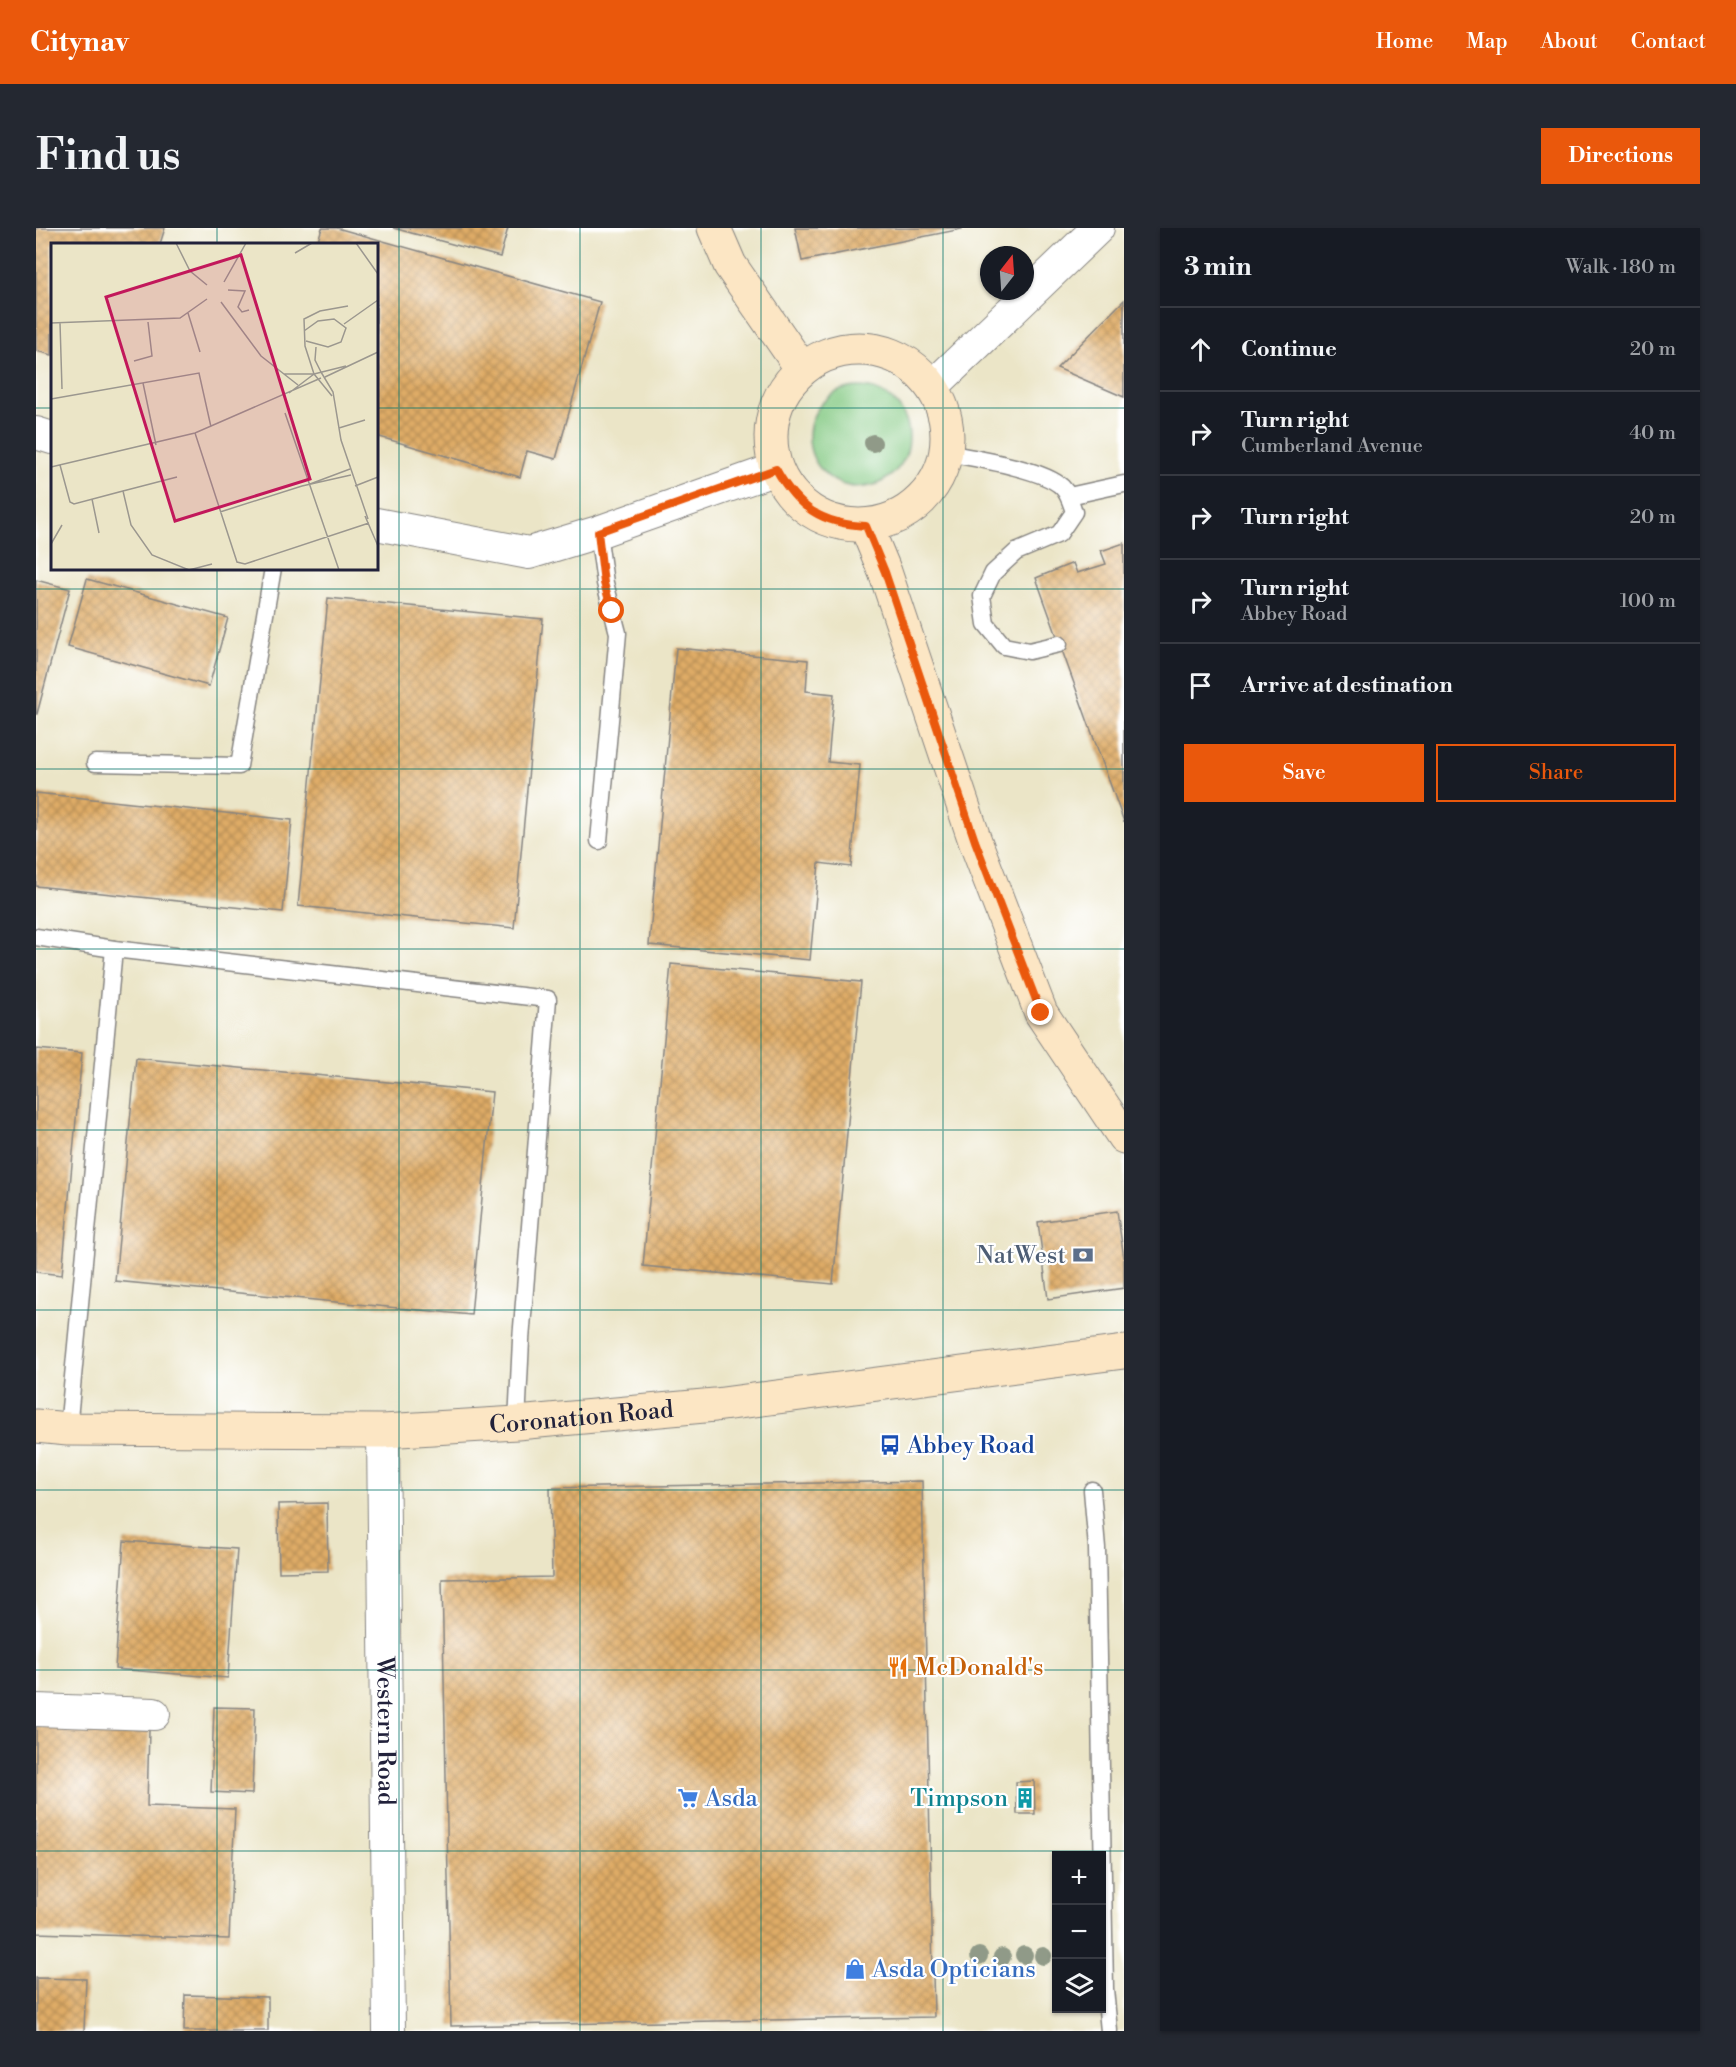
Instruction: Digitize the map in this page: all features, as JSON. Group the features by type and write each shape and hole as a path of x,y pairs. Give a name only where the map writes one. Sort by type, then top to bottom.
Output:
{"street":[{"path":"714,228 730,265 802,369"},
{"path":"932,387 1098,228"},
{"path":"851,349 872,350 904,361 919,372 932,387 941,403 946,422 947,453 942,471 933,487 912,509 890,520 866,526 846,525 827,520 801,505 787,488 776,469 770,431 773,414 787,385 802,369 831,354 851,349"},
{"path":"36,433 51,438"},
{"path":"378,524 529,553 598,532 776,469"},
{"path":"866,526 885,572 975,841 1041,1013 1124,1137"},
{"name":"Coronation Road","path":"36,1426 68,1429 383,1431 518,1423 715,1405 1124,1352"},
{"name":"Western Road","path":"383,1431 389,2031"},
{"path":"36,1710 154,1714"}],"lane":[{"path":"947,453 990,460 1050,479 1063,487 1069,496 1074,512 1059,534 1016,552 993,573 982,596 986,624 1004,646 1029,651 1059,644"},
{"path":"1069,496 1124,484"},
{"path":"598,532 604,583 618,633 599,842"},
{"path":"95,763 239,766 273,570"},
{"path":"36,937 114,949 548,999 522,1340 518,1423"},
{"path":"68,1429 114,949"},
{"path":"1092,1490 1097,1548 1104,1989 1109,2031"}],"green space":[{"path":"859,387 878,391 894,402 905,418 909,437 905,456 894,472 878,483 859,487 840,483 824,472 813,456 809,437 813,418 824,402 840,391"}],"building":[{"path":"36,228 165,228 160,243 51,243 51,355 36,351"},
{"path":"322,228 337,228 600,302 556,459 527,451 520,477 378,437 378,243 317,243"},
{"path":"393,228 508,228 500,257"},
{"path":"795,228 962,228 962,229 802,261"},
{"path":"1124,300 1124,397 1057,368"},
{"path":"1124,543 1124,822 1036,578 1073,563 1077,573 1106,564 1101,551"},
{"path":"87,579 228,618 209,686 68,647"},
{"path":"36,580 70,589 37,714 36,714"},
{"path":"328,598 543,619 514,928 298,906"},
{"path":"676,648 808,660 806,691 834,694 828,762 860,765 851,867 819,863 810,960 649,945"},
{"path":"36,793 292,820 283,912 36,886"},
{"path":"671,964 861,982 833,1284 643,1266"},
{"path":"36,1049 82,1053 62,1275 36,1272"},
{"path":"136,1058 492,1092 471,1315 115,1281"},
{"name":"NatWest","path":"1117,1211 1124,1258 1124,1288 1048,1299 1038,1222"},
{"name":"Asda","path":"922,1481 934,2017 451,2026 442,1579 552,1577 550,1488"},
{"path":"327,1503 328,1571 279,1572 278,1504"},
{"path":"124,1541 237,1549 228,1678 115,1669"},
{"path":"214,1707 255,1708 252,1794 211,1792"},
{"path":"36,1725 149,1730 147,1806 235,1809 229,1939 36,1933"},
{"name":"Timpson","path":"1034,1781 1035,1814 1017,1814 1016,1782"},
{"path":"36,1978 86,1979 84,2031 36,2031"},
{"path":"185,1995 268,1997 268,2031 184,2031"}],"place":[{"name":"NatWest","path":"1083,1255"},
{"name":"Abbey Road","path":"890,1445"},
{"name":"McDonald's","path":"898,1667"},
{"name":"Asda","path":"688,1798"},
{"name":"Timpson","path":"1025,1798"},
{"name":"Asda Opticians","path":"855,1969"}],"route":[{"path":"612,611 604,583 598,532 776,469 787,488 801,505 827,520 846,525 866,526 885,572 975,841 1041,1013"}]}
